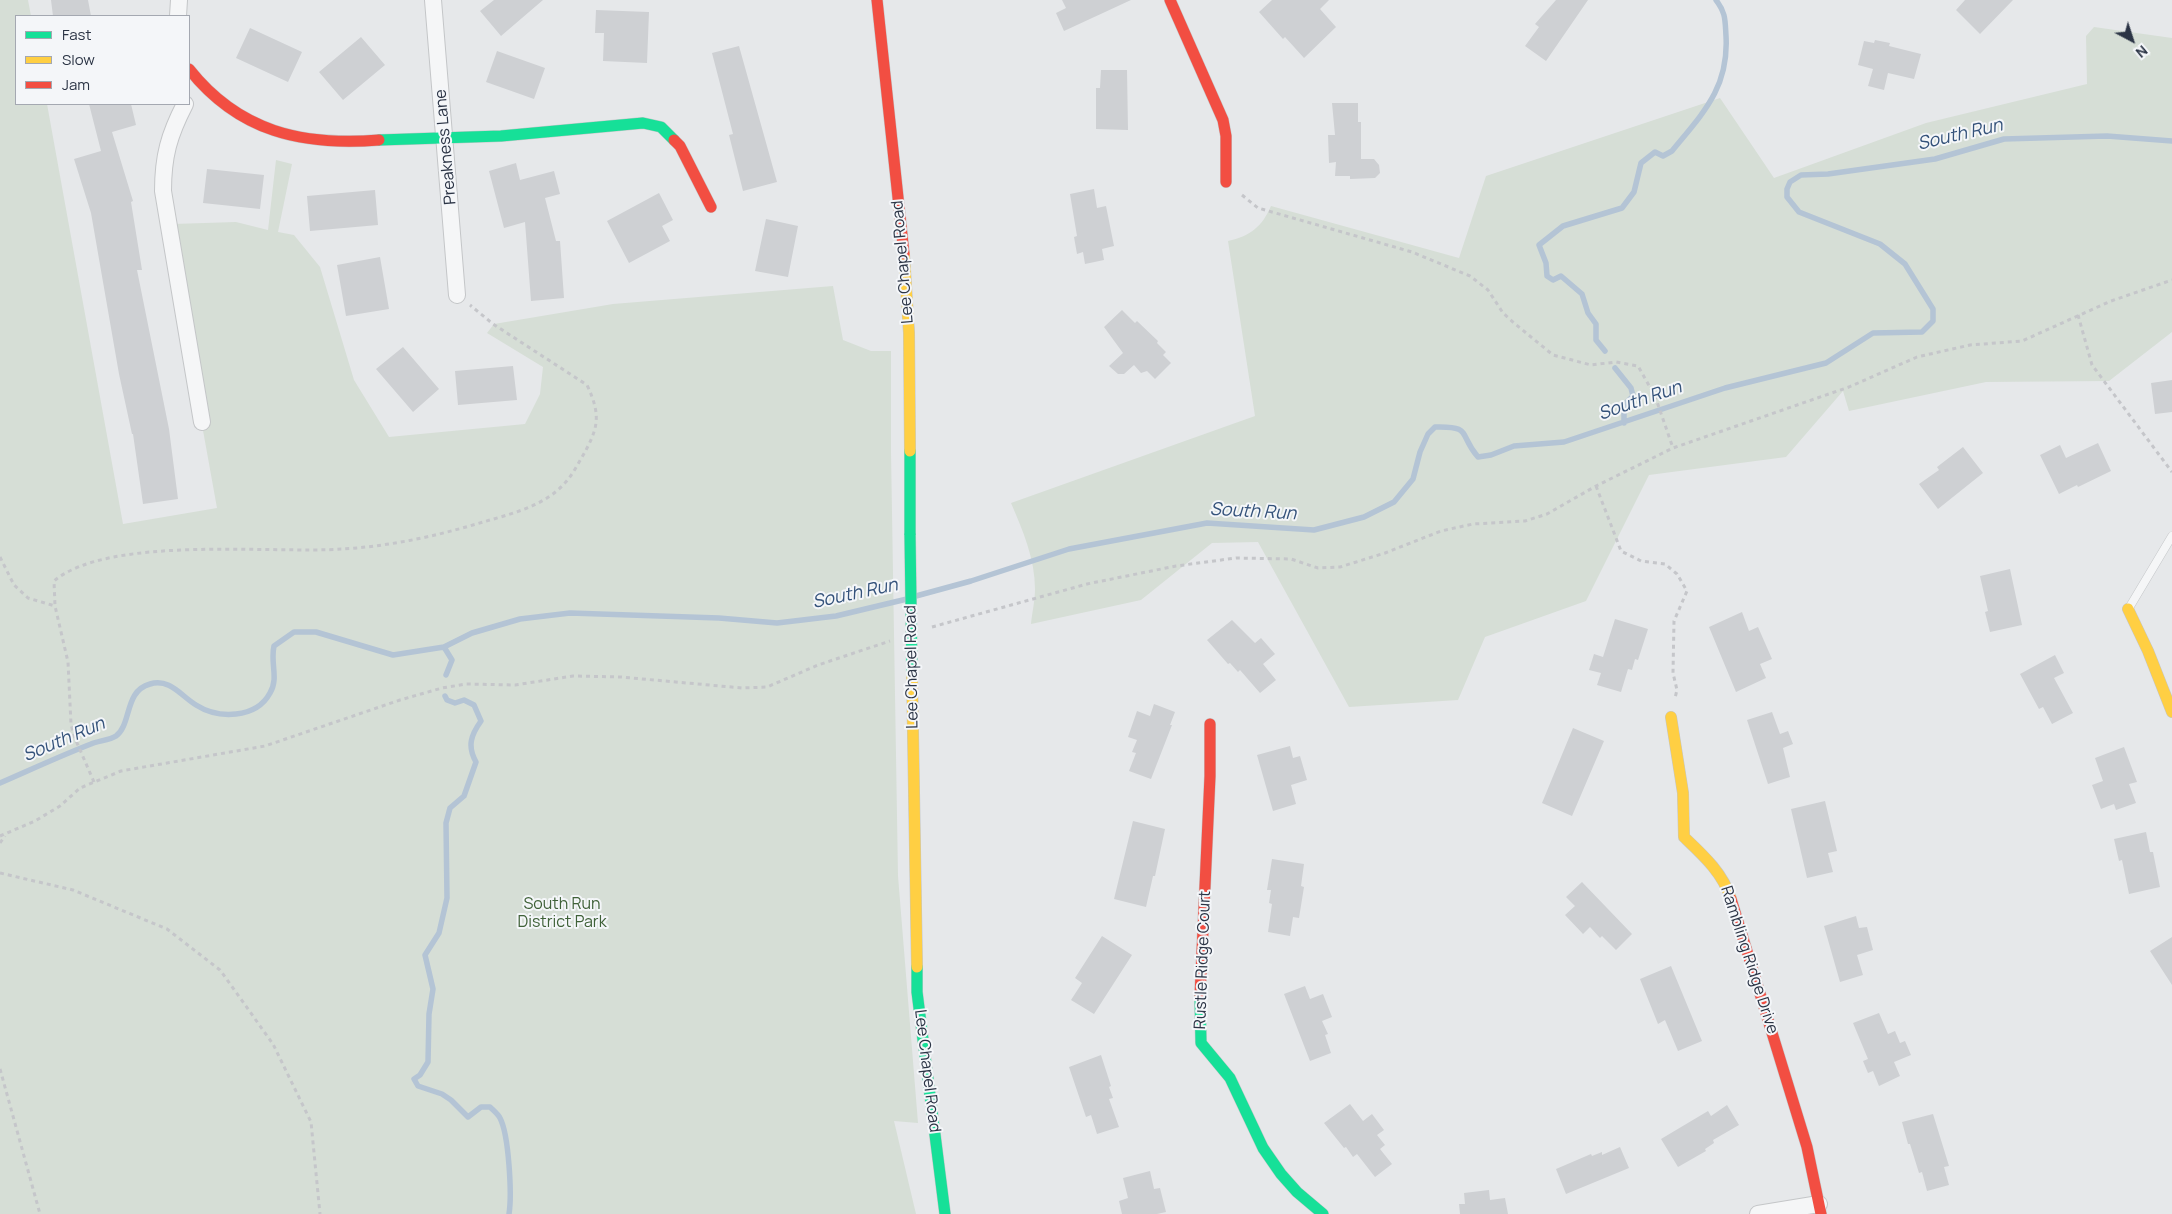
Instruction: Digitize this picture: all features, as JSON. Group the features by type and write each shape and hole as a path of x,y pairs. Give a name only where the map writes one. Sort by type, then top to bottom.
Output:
{"street":[{"path":"178,15 179,0"},
{"name":"Preakness Lane","path":"433,0 457,295"},
{"name":"Lee Chapel Road","path":"877,0 904,253 909,324 910,535 917,992 946,1214"},
{"path":"1170,0 1223,120 1226,136 1226,182"},
{"path":"190,70 199,83 232,109 259,124 303,139 348,143 406,138 482,137 643,123 662,127 680,146 711,207"},
{"path":"190,96 199,83"},
{"path":"184,105 172,129 165,152 164,191 202,422"},
{"path":"2128,609 2148,651 2172,712"},
{"name":"Rambling Ridge Drive","path":"1671,718 1683,793 1684,837 1717,871 1728,889 1807,1147 1820,1209"},
{"name":"Rustle Ridge Court","path":"1210,724 1210,776 1200,996 1201,1043 1230,1078 1263,1148 1281,1174 1297,1192 1322,1214"},
{"path":"1758,1214 1820,1209"}],"lane":[{"path":"2128,609 2172,536"}],"path":[{"path":"1226,182 1258,208 1412,252 1470,276 1488,290 1503,313 1553,355 1591,365 1616,362 1638,366 1655,396 1673,448"},
{"path":"928,628 1087,584 1176,566 1236,558 1291,559 1318,568 1340,567 1385,553 1441,530 1473,524 1525,520 1547,514 1596,486 1673,448 1849,387 1917,357 1970,345 2022,341 2057,327 2078,315 2172,280"},
{"path":"94,782 74,736 68,699 68,662 56,606 54,581 64,573 103,560 140,553 341,549 388,545 441,535 511,514 549,497 565,484 586,450 598,418 594,401 587,385 492,324 457,295"},
{"path":"2078,315 2092,365 2172,472"},
{"path":"1596,486 1622,551 1641,561 1665,564 1677,574 1686,591 1674,621 1673,673 1677,690 1671,718"},
{"path":"0,557 14,585 28,598 56,606"},
{"path":"0,836 60,806 80,788 121,771 142,766 222,755 265,746 400,700 466,684 515,685 573,676 621,677 742,688 767,687 818,665 892,641"},
{"path":"0,843 6,834"},
{"path":"0,873 73,890 167,929 220,970 273,1044 311,1122 320,1214"},
{"path":"0,1069 40,1214"}],"green space":[{"name":"South Run District Park","path":"0,0 28,0 31,15 15,15 15,105 47,105 123,524 217,508 162,203 162,175 165,152 177,117 183,105 189,109 176,140 170,165 169,191 173,224 236,222 268,230 276,160 292,164 278,232 294,235 320,267 354,380 389,437 525,424 540,394 543,367 487,333 494,324 613,304 833,286 843,340 871,351 891,351 898,876 918,1123 894,1121 916,1214 0,1214"},
{"path":"2094,27 2172,38 2172,332 2109,381 1986,382 1849,411 1843,391 1786,457 1649,475 1586,601 1485,637 1458,700 1349,707 1258,542 1212,543 1141,600 1031,624 1035,593 1033,567 1024,535 1011,503 1255,416 1228,241 1254,230 1264,220 1271,206 1459,258 1486,176 1720,98 1774,178 1926,123 2087,84 2086,36"}],"building":[{"path":"51,0 88,0 91,15 53,15"},
{"path":"494,0 543,0 501,36 480,11"},
{"path":"1062,0 1131,0 1064,31 1056,13 1066,8"},
{"path":"1272,0 1329,0 1320,9 1336,27 1304,58 1285,37 1283,39 1259,12"},
{"path":"1556,0 1588,0 1546,61 1525,46 1539,27 1535,24"},
{"path":"1965,0 2013,0 1980,34 1956,10"},
{"path":"596,10 649,12 647,63 603,61 604,33 595,33"},
{"path":"250,28 302,52 288,82 236,58"},
{"path":"361,37 385,65 343,100 319,72"},
{"path":"1875,40 1890,43 1889,46 1921,54 1914,79 1888,73 1884,90 1868,86 1873,69 1858,65 1864,41 1874,43"},
{"path":"739,46 777,182 743,191 729,135 733,134 712,53"},
{"path":"497,51 545,68 534,99 486,82"},
{"path":"1101,70 1127,70 1128,130 1096,129 1096,88 1100,88"},
{"path":"1332,103 1358,103 1358,122 1361,122 1361,159 1374,159 1379,165 1380,173 1375,178 1350,179 1350,176 1335,176 1336,162 1329,163 1328,135 1335,135"},
{"path":"89,105 131,105 136,125 112,132 133,201 131,202 142,270 137,270 169,429 178,499 143,504 133,434 119,374 91,213 74,159 101,151"},
{"path":"516,163 520,180 554,171 560,194 545,198 556,241 560,241 564,298 531,301 525,222 504,228 489,171"},
{"path":"207,169 264,175 260,209 203,203"},
{"path":"1094,189 1097,208 1106,206 1114,246 1102,249 1104,260 1085,264 1083,252 1077,254 1074,237 1077,236 1070,194"},
{"path":"375,190 378,225 310,231 307,196"},
{"path":"659,193 673,220 662,226 670,241 629,263 607,221"},
{"path":"766,219 798,226 788,277 755,271"},
{"path":"380,257 389,309 346,316 337,265"},
{"path":"1122,310 1158,341 1157,343 1166,352 1163,355 1171,363 1155,379 1147,371 1141,373 1134,365 1124,374 1118,374 1109,366 1123,353 1104,327"},
{"path":"403,347 439,389 413,412 376,369"},
{"path":"513,366 517,400 458,405 455,371"},
{"path":"2172,380 2172,412 2155,414 2151,383"},
{"path":"2098,443 2111,471 2059,494 2040,455 2060,445 2066,458"},
{"path":"1963,447 1983,473 1938,509 1919,484 1939,470 1937,467"},
{"path":"2010,569 2022,625 1990,632 1985,612 1988,611 1980,576"},
{"path":"1742,612 1749,631 1758,627 1772,659 1760,664 1766,678 1736,692 1709,627"},
{"path":"1615,619 1648,629 1638,660 1635,659 1632,670 1628,669 1621,692 1597,685 1601,673 1589,670 1594,654 1603,657"},
{"path":"1232,620 1255,643 1261,638 1275,654 1263,664 1276,680 1260,693 1240,670 1238,672 1230,663 1228,664 1207,640"},
{"path":"2055,655 2064,673 2054,678 2073,713 2052,724 2043,707 2039,709 2020,674"},
{"path":"1154,704 1175,712 1170,725 1172,725 1151,779 1129,771 1136,753 1132,752 1137,740 1128,737 1137,711 1150,716"},
{"path":"1772,712 1780,734 1788,731 1793,744 1783,748 1790,777 1768,784 1747,720"},
{"path":"1573,728 1604,741 1572,816 1542,803"},
{"path":"1290,746 1293,758 1300,756 1307,780 1291,785 1296,804 1273,811 1257,755"},
{"path":"2124,747 2137,782 2129,784 2136,803 2116,810 2114,804 2101,809 2092,785 2103,781 2095,758"},
{"path":"1825,801 1837,851 1828,853 1833,872 1807,878 1791,809"},
{"path":"1133,821 1165,829 1146,907 1114,899"},
{"path":"2146,832 2150,852 2153,852 2160,887 2129,894 2122,860 2119,861 2114,839"},
{"path":"1272,859 1304,864 1301,886 1304,887 1299,918 1293,917 1290,936 1268,932 1272,904 1269,903 1271,890 1267,890"},
{"path":"1582,882 1632,934 1616,950 1602,936 1600,938 1590,927 1583,934 1565,915 1575,906 1566,897"},
{"path":"1856,916 1859,928 1867,927 1873,950 1857,955 1863,975 1840,982 1824,926"},
{"path":"1102,936 1132,955 1094,1014 1071,1000 1082,983 1075,978"},
{"path":"2172,937 2172,985 2150,951"},
{"path":"1671,966 1702,1041 1678,1051 1665,1020 1658,1024 1640,979"},
{"path":"1305,986 1310,999 1323,994 1332,1017 1322,1021 1328,1034 1325,1035 1331,1053 1310,1061 1284,994"},
{"path":"1879,1013 1888,1034 1895,1031 1900,1043 1905,1041 1911,1055 1894,1062 1900,1076 1879,1086 1873,1071 1868,1073 1863,1061 1868,1059 1853,1023"},
{"path":"1101,1055 1111,1086 1109,1087 1113,1098 1109,1099 1119,1127 1097,1134 1091,1115 1086,1117 1069,1067"},
{"path":"1350,1104 1363,1121 1372,1114 1384,1130 1377,1135 1385,1145 1380,1149 1392,1164 1375,1177 1357,1154 1353,1157 1324,1123"},
{"path":"1727,1105 1739,1125 1713,1140 1714,1143 1705,1149 1706,1151 1678,1167 1661,1139 1708,1111 1711,1116"},
{"path":"1933,1114 1949,1166 1944,1167 1949,1185 1927,1191 1922,1172 1919,1173 1910,1144 1908,1144 1902,1122"},
{"path":"1620,1147 1629,1168 1566,1194 1556,1169 1591,1154 1592,1156 1602,1152 1602,1155"},
{"path":"1150,1171 1154,1189 1160,1188 1166,1212 1157,1214 1122,1214 1119,1201 1128,1198 1123,1178"},
{"path":"1489,1190 1490,1200 1505,1198 1508,1214 1460,1214 1459,1204 1465,1204 1464,1193"}],"waterway":[{"path":"1605,351 1596,340 1596,324 1588,313 1582,294 1561,276 1553,280 1547,276 1546,263 1539,245 1563,226 1622,208 1634,192 1641,163 1655,152 1663,156 1672,151 1704,112 1718,85 1726,54 1724,17 1722,9 1716,0"},
{"name":"South Run","path":"916,596 971,581 1069,549 1207,523 1314,530 1364,517 1394,502 1413,479 1420,452 1428,434 1435,427 1460,430 1478,457 1491,455 1514,446 1564,442 1725,388 1826,363 1873,333 1922,332 1933,321 1933,309 1905,264 1880,244 1799,212 1787,197 1787,189 1790,182 1801,175 1828,174 1935,159 2004,139 2107,136 2172,141"},
{"path":"1615,368 1631,388 1633,396 1624,405 1624,423"},
{"name":"South Run","path":"0,783 79,749 116,736 121,731 136,693 150,684 164,683 196,705 215,713 236,714 256,708 264,702 273,687 274,646 294,632 316,632 393,655 444,647 472,633 520,619 570,613 719,618 777,623 836,616 907,599"},
{"path":"444,647 452,660 446,675"},
{"path":"445,696 447,700 455,703 464,700 474,705 481,721 471,741 473,756 476,762 464,796 450,808 446,823 447,898 439,933 425,955 433,989 429,1014 428,1062 420,1075 414,1079 418,1086 442,1094 451,1100 468,1117 481,1107 490,1107 499,1117 503,1126 508,1151 510,1180 509,1214"}],"traffic: fast":[{"path":"379,140 501,136 643,123 661,127 674,140"},
{"path":"910,451 910,535"},
{"path":"910,535 912,674"},
{"path":"917,967 917,992 945,1214"},
{"path":"1200,996 1201,1043 1230,1078 1263,1148 1281,1174 1297,1192 1323,1214"}],"traffic: slow":[{"path":"904,254 909,333 910,451"},
{"path":"2128,609 2148,651 2172,712"},
{"path":"912,674 917,967"},
{"path":"1671,717 1683,793 1684,837 1718,873 1731,899"}],"traffic: jam":[{"path":"877,0 904,254"},
{"path":"1170,0 1223,120 1226,136 1226,182"},
{"path":"190,70 208,90 229,108 251,121 274,130 298,137 324,140 379,140"},
{"path":"674,140 680,146 711,207"},
{"path":"1200,996 1210,776 1210,724"},
{"path":"1731,899 1807,1147 1821,1214"}]}
